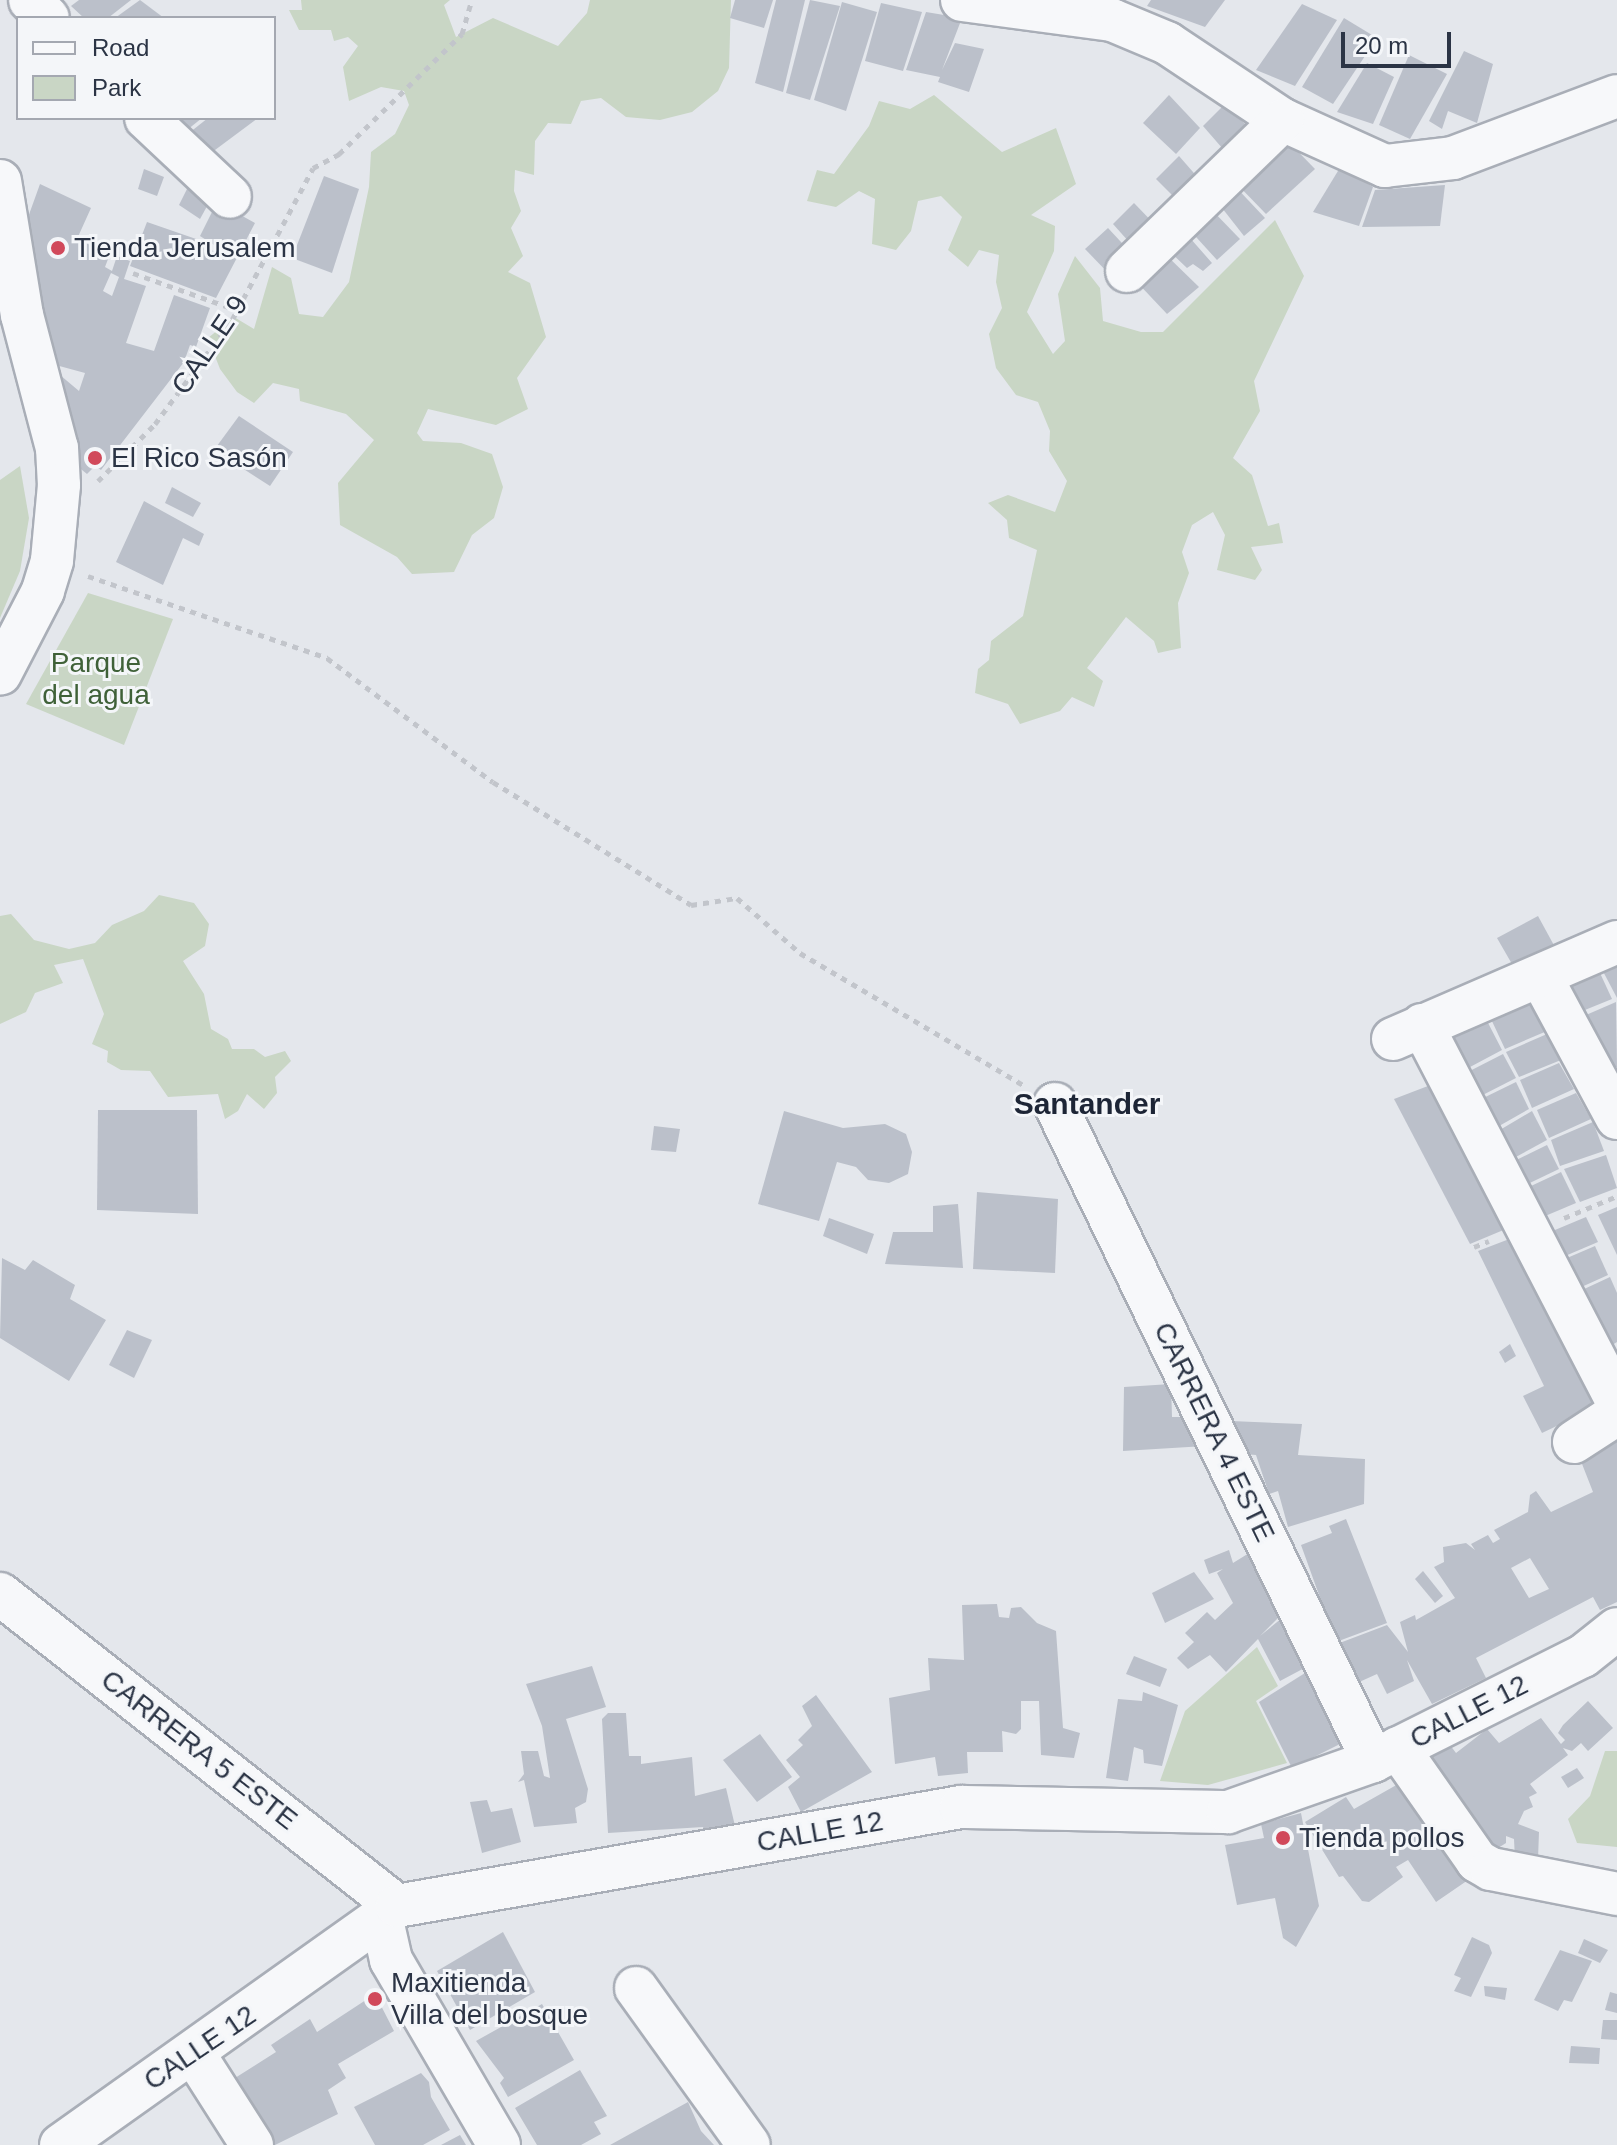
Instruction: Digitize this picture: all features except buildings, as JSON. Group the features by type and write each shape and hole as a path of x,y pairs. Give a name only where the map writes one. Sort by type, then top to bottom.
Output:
{"street":[{"path":"30,0 46,16"},
{"path":"962,0 1119,10 1283,120 1385,166 1453,158 1617,96"},
{"path":"148,120 230,197"},
{"path":"1127,271 1283,120"},
{"path":"0,181 22,315 57,448 62,566 0,674"},
{"path":"1617,942 1408,1032 1530,1232 1617,1401"},
{"path":"1541,977 1617,1118"},
{"name":"CARRERA 4 ESTE","path":"1055,1104 1386,1754 1477,1861 1617,1894"},
{"path":"1574,1442 1617,1414"},
{"name":"CARRERA 5 ESTE","path":"0,1594 390,1913"},
{"name":"CALLE 12","path":"61,2145 390,1913 961,1807 1228,1812 1386,1754 1583,1656 1617,1629"},
{"path":"390,1913 391,1960 499,2145"},
{"path":"636,1988 749,2145"},
{"path":"194,2054 252,2145"}],"path":[{"name":"CALLE 9","path":"91,487 155,424 237,310 313,168 339,154 462,34 472,0"},
{"path":"133,273 237,310"},
{"path":"62,566 327,658 493,782 691,905 737,898 800,953 1055,1104"},
{"path":"1530,1232 1617,1196"}],"green space":[{"path":"301,0 450,0 444,5 456,37 493,18 558,46 587,13 590,0 731,0 729,68 718,91 692,112 660,120 626,117 601,98 581,101 571,124 548,123 535,141 534,175 515,170 514,191 521,211 511,228 523,256 508,272 530,283 546,337 517,378 528,409 496,425 428,409 417,433 423,441 461,443 492,454 503,487 494,518 472,535 454,572 412,574 397,557 340,525 338,483 374,440 346,414 300,401 299,389 273,383 254,403 237,392 220,369 208,338 234,317 254,329 272,267 291,278 299,314 323,317 349,282 369,187 371,152 395,134 409,105 404,91 381,87 349,101 343,67 358,46 348,37 334,41 331,30 299,30 289,10 302,10"},
{"path":"934,95 1002,152 1056,128 1076,184 1031,215 1055,226 1054,251 1027,312 1053,354 1065,341 1058,294 1075,256 1100,288 1103,321 1141,332 1163,332 1275,220 1304,276 1254,381 1260,411 1233,458 1252,475 1268,526 1279,523 1283,543 1251,547 1262,570 1255,580 1217,570 1225,535 1213,512 1192,525 1182,552 1189,573 1178,603 1181,648 1158,653 1154,641 1126,617 1087,668 1103,681 1094,707 1072,697 1060,711 1020,724 1008,704 975,693 978,669 989,660 991,641 1023,616 1037,550 1009,538 1007,520 988,503 1008,495 1055,512 1067,481 1049,451 1050,431 1038,402 1016,395 996,368 989,334 1002,308 996,282 999,255 979,250 968,267 948,250 962,217 941,196 918,201 911,231 896,250 872,244 875,199 859,191 836,207 807,201 817,170 834,174 869,126 879,101 910,109"},
{"path":"20,466 29,518 20,571 0,618 0,480"},
{"name":"Parque del agua","path":"88,593 173,619 124,745 26,704"},
{"path":"159,895 194,903 209,924 205,946 183,961 204,994 211,1029 228,1039 232,1049 254,1049 265,1057 285,1051 291,1061 275,1077 277,1093 264,1109 247,1094 238,1111 225,1119 218,1094 168,1097 150,1071 121,1070 107,1062 108,1051 92,1044 104,1014 83,959 54,965 63,983 35,993 26,1012 0,1024 0,916 11,914 34,940 69,949 95,943 112,925 144,911"},
{"path":"1257,1647 1278,1686 1256,1701 1287,1763 1208,1785 1160,1781 1185,1711"},
{"path":"1605,1751 1617,1751 1617,1847 1577,1843 1568,1819 1590,1796"}],"place":[{"name":"Tienda Jerusalem","path":"58,248"},
{"name":"El Rico Sasón","path":"95,458"},
{"name":"Tienda pollos","path":"1283,1838"},
{"name":"Maxitienda Villa del bosque","path":"375,1999"}],"district":[{"name":"Santander","path":"1087,1104"}]}
